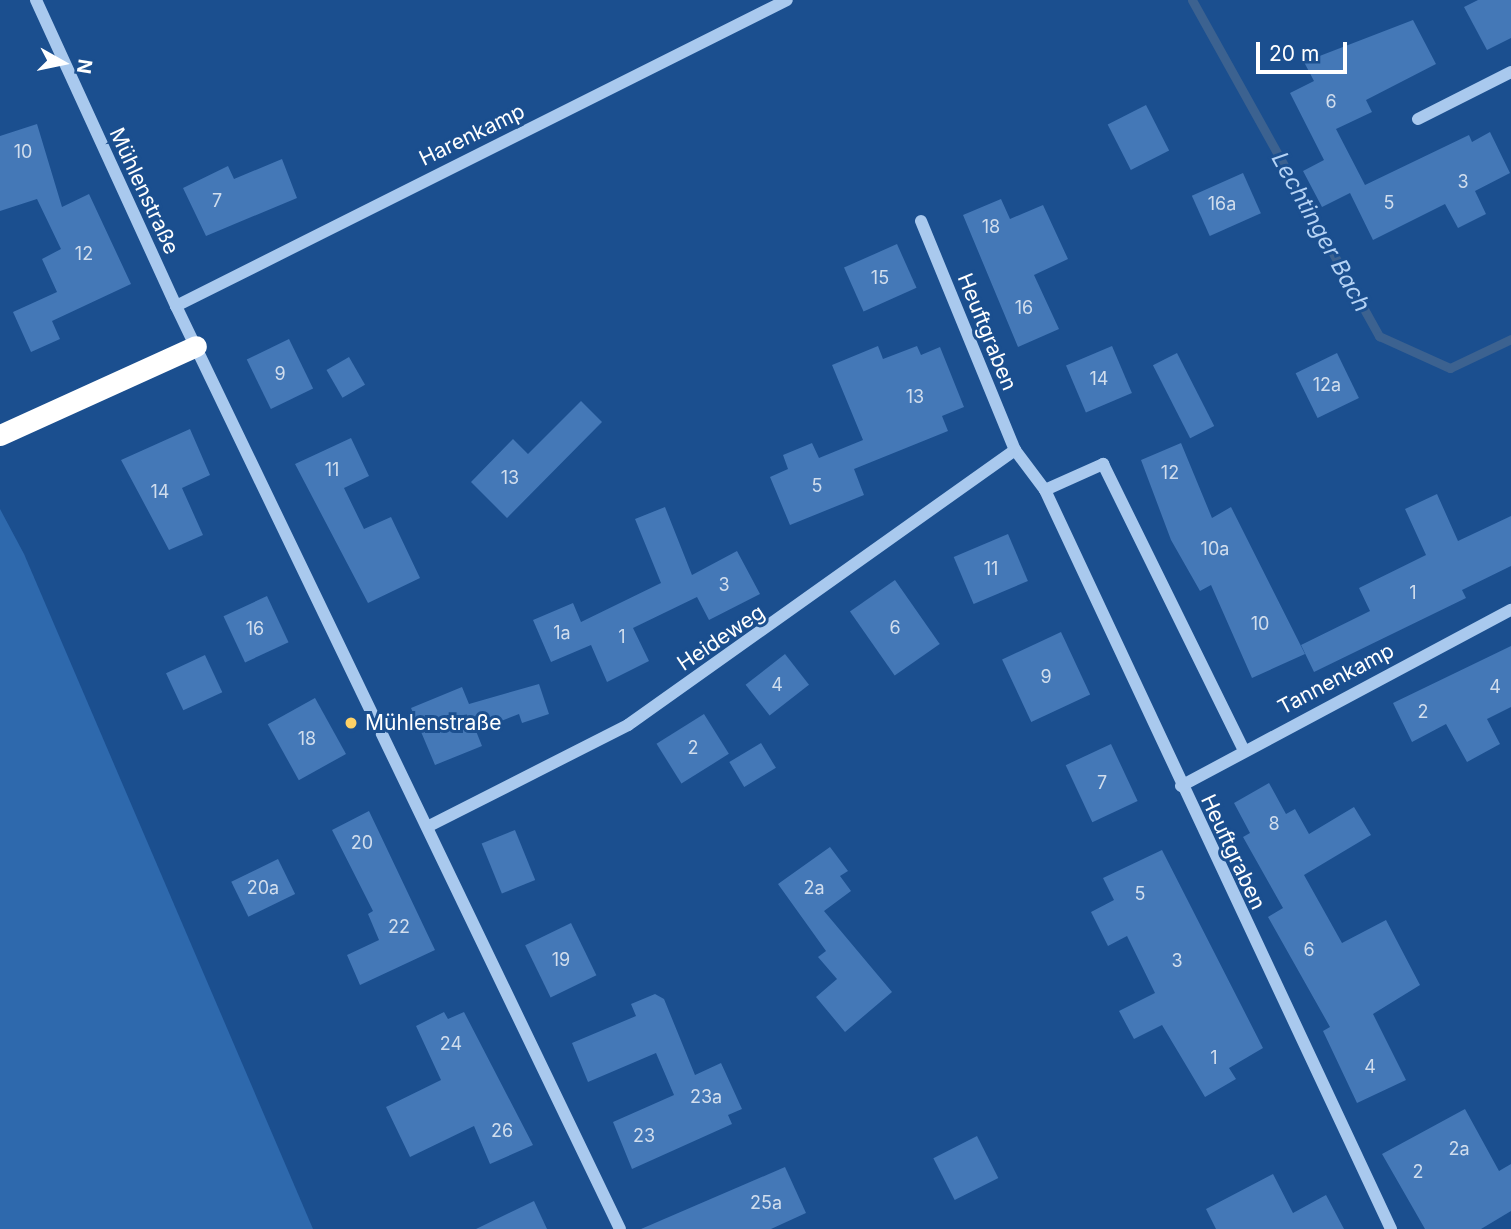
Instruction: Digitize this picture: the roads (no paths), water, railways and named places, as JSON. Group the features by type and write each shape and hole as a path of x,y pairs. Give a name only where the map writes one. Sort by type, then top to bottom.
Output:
{"highway":[{"path":"0,435 196,346"}],"street":[{"name":"Mühlenstraße","path":"36,0 176,306 429,826 620,1229"},
{"name":"Harenkamp","path":"176,306 787,0"},
{"path":"1418,119 1511,72"},
{"name":"Heuftgraben","path":"921,221 1015,450 1045,490 1181,786 1391,1229"},
{"name":"Heideweg","path":"429,826 628,725 1015,450"},
{"path":"1045,490 1103,464 1243,749"},
{"name":"Tannenkamp","path":"1181,786 1243,749 1511,610"}],"waterway":[{"name":"Lechtinger Bach","path":"1192,0 1379,336 1450,368 1511,339"}],"place":[{"name":"Mühlenstraße","path":"351,723"}]}
